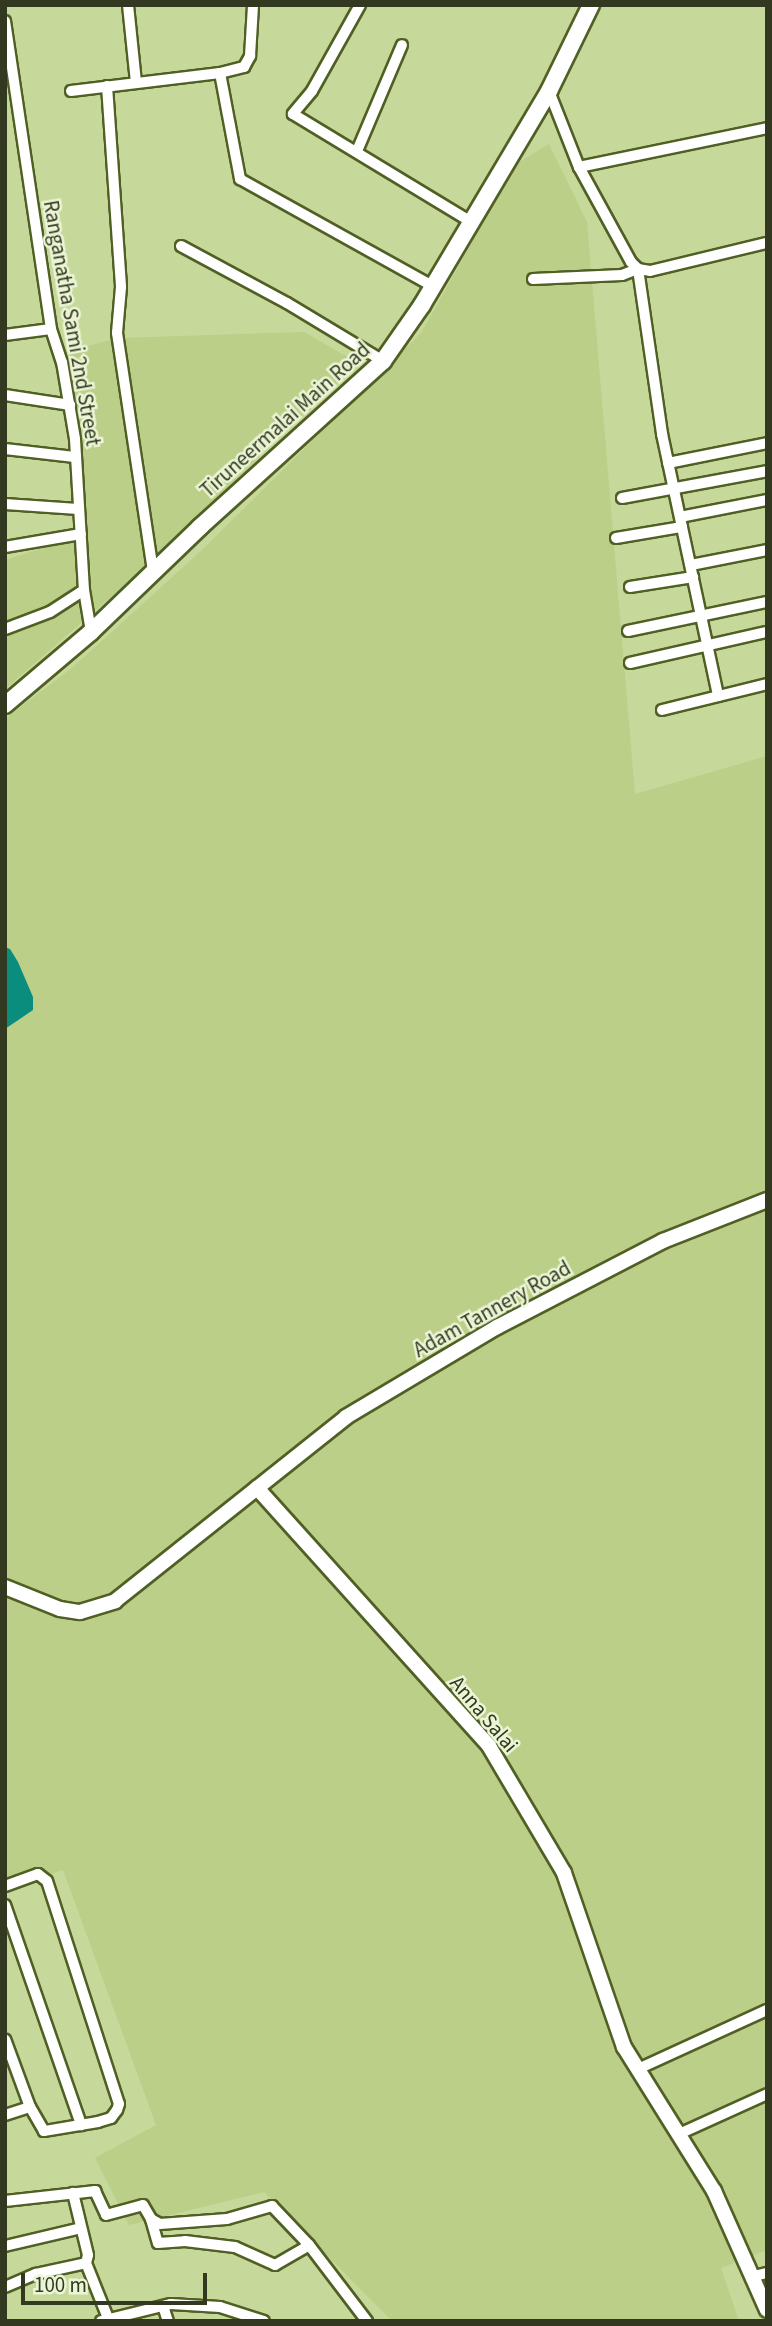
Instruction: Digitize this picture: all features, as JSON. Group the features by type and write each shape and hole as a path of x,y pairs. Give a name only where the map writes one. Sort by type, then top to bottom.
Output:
{"main road":[{"name":"Tiruneermalai Main Road","path":"5,705 91,632 383,361 432,286 549,91 592,5"}],"street":[{"path":"128,5 136,82"},
{"path":"71,91 220,73 244,67 250,56 253,5"},
{"path":"360,5 312,91 293,114 470,221"},
{"name":"Ranganatha Sami 2nd Street","path":"5,21 51,329 62,362 70,405 84,590 91,632"},
{"path":"357,151 402,46"},
{"path":"220,73 240,179 432,286"},
{"path":"107,86 121,287 117,333 153,572"},
{"path":"549,91 579,167 631,262 638,269 668,463 718,696"},
{"path":"579,167 767,128"},
{"path":"533,279 622,275 638,269 650,271 767,243"},
{"path":"181,246 287,303 383,361"},
{"path":"5,335 51,329"},
{"path":"5,395 70,405"},
{"path":"668,463 767,443"},
{"path":"5,449 75,457"},
{"path":"622,498 674,491 767,471"},
{"path":"616,538 767,500"},
{"path":"5,504 78,509"},
{"path":"5,547 81,534"},
{"path":"691,565 767,550"},
{"path":"630,587 693,577"},
{"path":"5,629 50,612 84,590"},
{"path":"628,631 767,602"},
{"path":"629,663 767,632"},
{"path":"662,710 767,684"},
{"name":"Adam Tannery Road","path":"257,1488 346,1417 497,1327 663,1241 767,1200"},
{"path":"5,1587 61,1609 80,1612 99,1609 115,1601 257,1488"},
{"name":"Anna Salai","path":"257,1488 489,1746 564,1873 624,2047 715,2191 760,2275 767,2310"},
{"path":"5,1886 38,1874 47,1881 119,2104 111,2118 44,2131 30,2107 5,2039"},
{"path":"5,1905 81,2125"},
{"path":"638,2069 767,2010"},
{"path":"679,2134 767,2094"},
{"path":"5,2115 30,2107"},
{"path":"5,2200 97,2192 106,2215 143,2206 151,2220 158,2243 185,2241 235,2247 275,2264 309,2245"},
{"path":"73,2193 88,2255 86,2263 104,2319 163,2306 220,2308 264,2321"},
{"path":"151,2220 160,2224 227,2219 272,2206 309,2245 367,2321"},
{"path":"5,2246 81,2228"},
{"path":"5,2287 36,2274 86,2263"},
{"path":"163,2306 168,2321"},
{"path":"220,2308 226,2321"}],"shaded area":[{"path":"549,144 587,222 635,794 767,756 767,2250 721,2268 739,2321 392,2321 264,2192 129,2225 95,2158 156,2125 63,1870 5,1889 5,719 73,667 204,548 421,333 516,164"},
{"path":"304,332 358,363 118,591 5,689 5,560 84,535 66,352 117,338"}],"water":[{"path":"5,947 10,949 18,962 33,997 33,1010 5,1029"}]}
